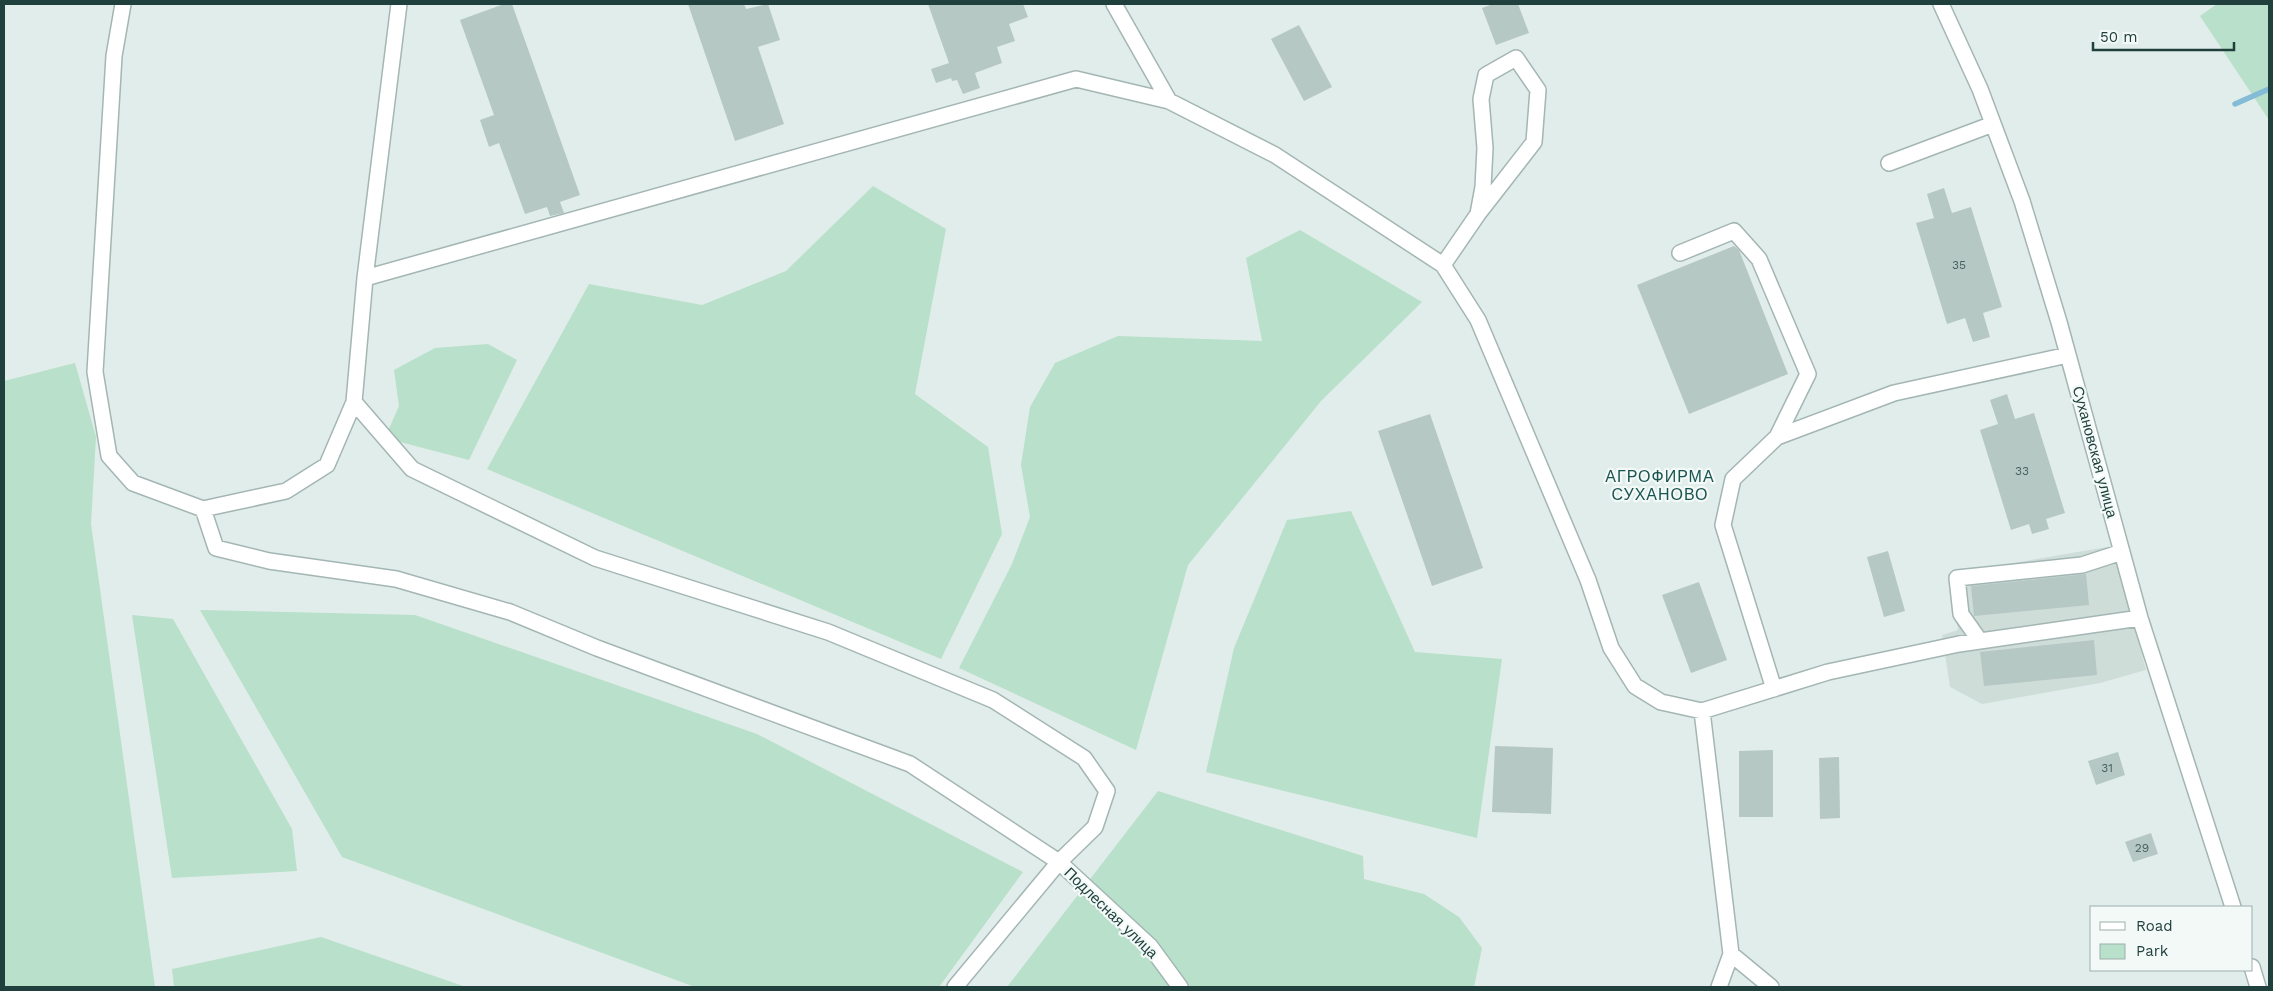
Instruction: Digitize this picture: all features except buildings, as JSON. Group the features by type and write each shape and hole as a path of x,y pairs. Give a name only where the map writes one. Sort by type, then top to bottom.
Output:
{"street":[{"path":"124,4 114,56 94,372 108,456 133,482 203,508 286,491 328,465 354,402 365,278 398,4"},
{"path":"1114,4 1169,101"},
{"name":"Сухановская улица","path":"1941,4 1980,89 2022,201 2068,355 2140,618 2233,906"},
{"path":"1443,266 1478,214 1534,142 1538,90 1516,58 1486,75 1481,99 1485,148 1483,187 1478,214"},
{"path":"365,278 1076,79 1169,101 1275,155 1443,266 1478,320 1588,580 1611,648 1635,686 1661,702 1702,711 1828,672 1980,641 2140,618"},
{"path":"1889,163 1993,124"},
{"path":"1680,253 1734,231 1759,259 1808,374 1777,437 1733,479 1723,526 1774,689"},
{"path":"1777,437 1894,393 2068,355"},
{"path":"354,402 412,470 596,558 828,632 994,700 1084,758 1107,791 1096,828 1059,862 956,987"},
{"name":"Подлесная улица","path":"203,508 216,548 269,561 396,579 510,612 596,648 910,764 1059,862 1150,946 1180,987"},
{"path":"1980,641 1961,614 1957,578 2082,565 2122,552"},
{"path":"1702,711 1731,954 1719,987"},
{"path":"1731,954 1770,987"},
{"path":"2253,970 2258,987"}],"shaded area":[{"path":"2113,546 2146,670 2100,683 1982,704 1950,687 1942,635 1958,630 1948,574"}],"green space":[{"path":"2217,4 2269,4 2269,120 2200,16"},
{"path":"873,186 946,229 915,394 988,447 1002,534 941,659 487,469 589,284 702,305 786,271"},
{"path":"1300,230 1422,302 1321,401 1188,565 1136,750 959,668 1012,564 1030,517 1021,465 1030,407 1055,363 1118,336 1262,341 1246,258"},
{"path":"488,344 517,360 469,460 385,438 399,406 394,370 435,348"},
{"path":"75,363 96,437 91,524 155,987 4,987 4,381"},
{"path":"1351,511 1415,652 1502,659 1477,838 1206,772 1234,648 1287,520"},
{"path":"200,610 415,615 757,734 1023,872 939,987 695,987 342,857"},
{"path":"132,615 173,619 292,829 297,871 172,878"},
{"path":"1158,791 1363,856 1364,879 1424,894 1459,917 1482,948 1474,987 1007,987"},
{"path":"321,937 466,987 174,987 172,969"}],"waterway":[{"path":"2235,104 2269,89"}],"district":[{"name":"АГРОФИРМА СУХАНОВО","path":"1660,485"}]}
